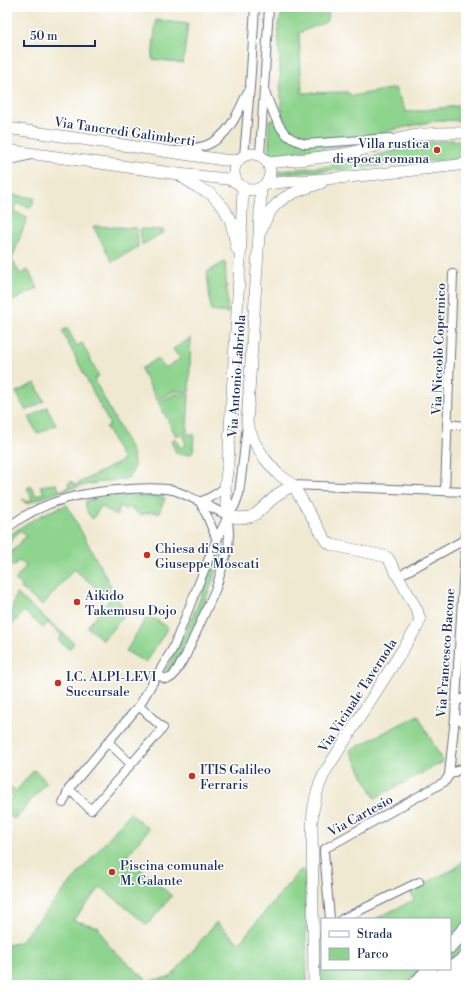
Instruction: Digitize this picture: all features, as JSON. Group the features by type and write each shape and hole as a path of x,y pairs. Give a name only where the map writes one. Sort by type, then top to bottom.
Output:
{"highway":[{"path":"451,945 466,928"},
{"path":"451,969 466,958"},
{"path":"415,985 429,970"},
{"path":"428,985 449,970"},
{"path":"451,985 466,974"}],"street":[{"path":"241,158 250,87 255,7"},
{"path":"262,186 268,180 270,173 269,167 264,159 264,90 269,7"},
{"path":"171,152 207,145 219,138 230,126 239,112 250,87"},
{"path":"264,90 277,121 287,135 297,142 305,144 346,140 404,138"},
{"name":"Via Tancredi Galimberti","path":"7,128 224,160 241,158"},
{"path":"241,185 235,178 235,166 241,158 250,154 264,159 335,156 404,138 426,134 449,132 466,133"},
{"path":"7,150 178,174 228,179 249,189 255,189 275,182 333,179 466,164"},
{"path":"7,161 34,154"},
{"name":"Via Antonio Labriola","path":"178,174 210,194 224,208 231,222 240,261"},
{"name":"Via Antonio Labriola","path":"259,235 272,208 280,200 304,189 333,179"},
{"name":"Via Antonio Labriola","path":"158,674 166,679 170,678 186,655 216,588 228,548 229,534 225,487 228,463 240,261 241,185"},
{"name":"Via Antonio Labriola","path":"63,803 69,789 139,706 173,648 217,540 239,494 247,424 262,186"},
{"name":"Via Niccolò Copernico","path":"445,491 453,274"},
{"path":"247,424 255,444 264,459 277,473 293,485"},
{"name":"Via Niccolò Copernico","path":"447,424 466,426"},
{"path":"7,528 44,505 76,495 105,490 149,488 172,490 186,495 228,516 240,518 250,517 256,514 278,494 293,485 466,492"},
{"name":"Via Vicinale Tavernola","path":"293,485 323,537 329,543 388,558 417,610 420,620 318,785 312,822 314,985"},
{"path":"200,502 218,494 225,487"},
{"path":"200,502 208,516 217,540"},
{"name":"Via Francesco Bacone","path":"449,775 455,717 466,532"},
{"path":"406,572 466,539"},
{"path":"456,702 466,697"},
{"path":"69,789 91,810 163,728 139,706"},
{"path":"455,717 462,721 466,726"},
{"path":"108,742 131,764"},
{"name":"Via Cartesio","path":"330,918 324,852 326,848 444,782 449,775 466,766"},
{"path":"344,918 419,882"}],"green space":[{"path":"295,7 327,7 329,16 326,22 299,33 302,93 347,92 352,96 395,88 406,112 466,105 466,121 439,120 387,131 355,146 269,154 269,120 282,120 278,24 283,11"},
{"path":"156,20 188,24 183,63 152,59"},
{"path":"452,140 466,141 466,158 275,174 275,172 278,171 329,166 425,143"},
{"path":"7,194 35,198 31,208 18,203 14,211 27,218 12,259 20,274 28,270 38,288 7,304"},
{"path":"93,226 137,228 138,247 112,262"},
{"path":"140,229 162,230 164,232 142,245"},
{"path":"225,262 228,313 211,311 207,272"},
{"path":"67,328 77,346 82,343 99,376 94,379 131,450 134,464 133,471 129,477 123,479 74,488 27,504 22,500 23,499 27,502 32,499 27,488 31,486 36,496 44,492 40,486 56,484 60,491 69,487 68,483 72,481 74,485 123,460 106,427 110,425 62,331"},
{"path":"191,338 189,392 174,391 157,400 141,369 158,358 165,368 180,359 173,349"},
{"path":"35,383 44,401 26,411 16,392"},
{"path":"175,394 189,394 187,432 176,436 158,402"},
{"path":"47,407 56,425 37,434 29,417"},
{"path":"187,434 194,434 193,452 191,454 177,454 171,441 176,438 180,448 186,445 183,436"},
{"path":"120,496 154,496 165,498 159,513 151,512 140,515 129,507 126,510 120,506 116,516 101,506 93,519 86,509 86,501"},
{"path":"67,505 126,614 103,640 87,627 110,599 74,569 43,605 21,588 22,585 15,580 26,566 19,560 13,567 7,562 7,557 26,536 20,530 7,546 7,537 36,518"},
{"path":"219,547 222,548 222,550 218,566 201,612 187,642 171,671 168,673 166,669 192,617"},
{"path":"16,593 74,643 69,649 58,640 62,635 48,623 43,628 24,611 7,631"},
{"path":"148,615 168,627 146,663 126,651"},
{"path":"418,715 443,762 375,798 350,750"},
{"path":"34,770 47,782 15,819 7,814 7,802 14,797 7,791 7,784 16,791"},
{"path":"130,813 149,829 126,857 172,896 147,925 101,887 73,920 98,927 108,945 148,981 171,977 216,922 239,943 299,871 303,870 305,872 307,985 7,985 7,945 20,942"},
{"path":"466,857 466,985 321,985 320,935 321,934 321,970 451,970 451,918 377,918 414,900 410,891 456,868"}],"place":[{"name":"Villa rustica di epoca romana","path":"437,150"},
{"name":"Chiesa di San Giuseppe Moscati","path":"147,555"},
{"name":"Aikido Takemusu Dojo","path":"77,602"},
{"name":"I.C. ALPI-LEVI Succursale","path":"58,683"},
{"name":"ITIS Galileo Ferraris","path":"192,776"},
{"name":"Piscina comunale M. Galante","path":"112,872"}]}
